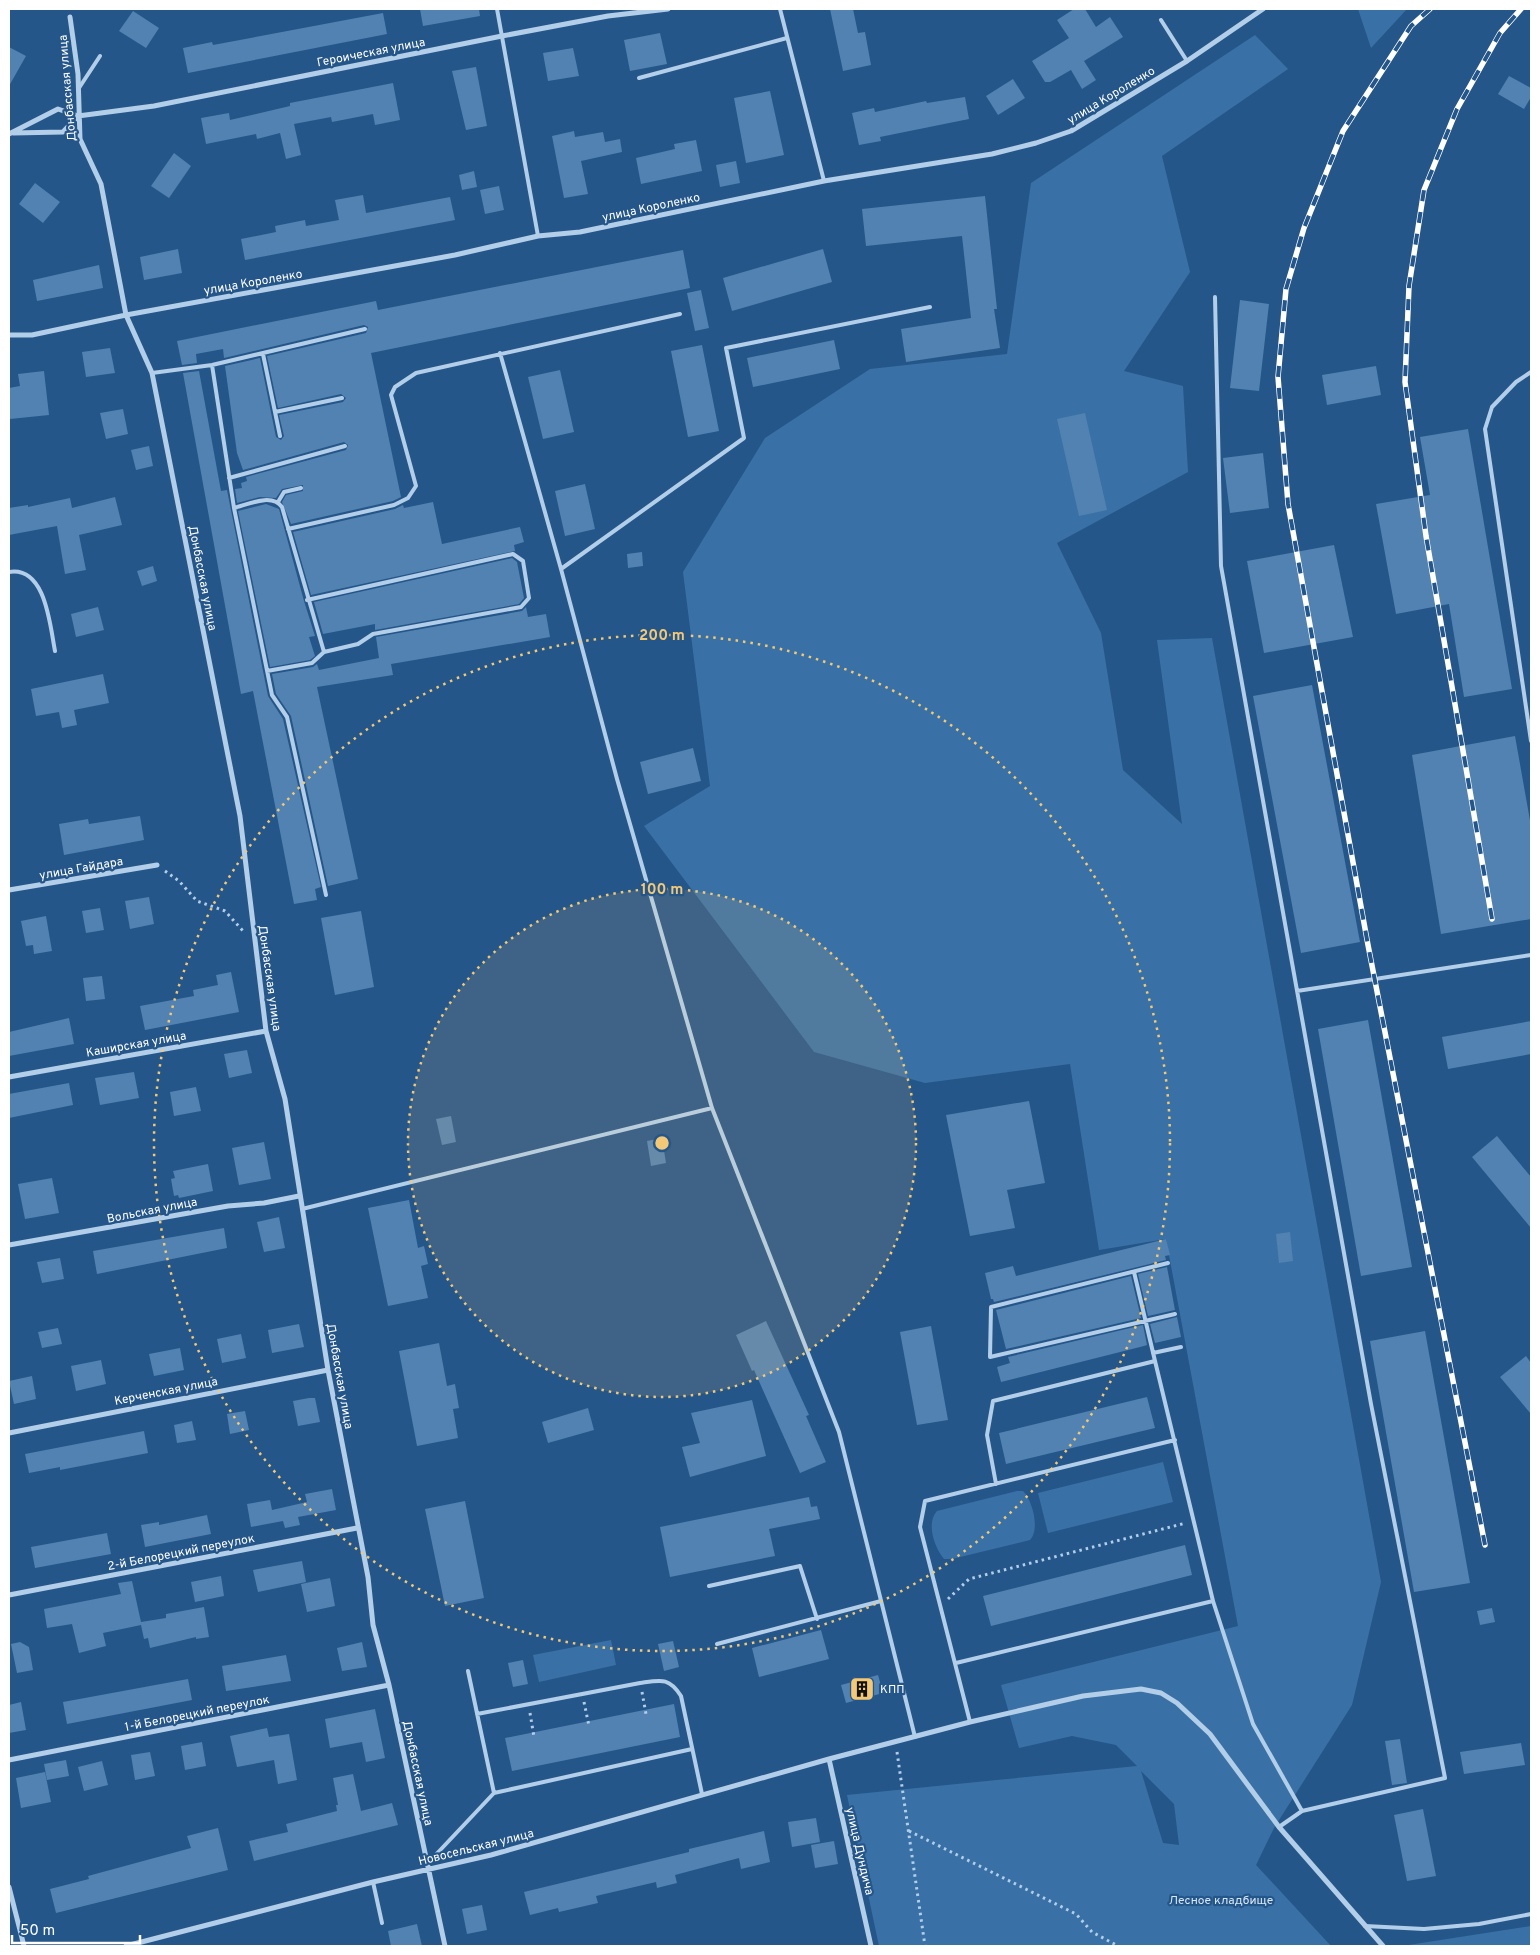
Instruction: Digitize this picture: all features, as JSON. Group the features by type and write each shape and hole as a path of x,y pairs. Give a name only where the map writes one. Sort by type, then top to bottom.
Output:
{"street":[{"name":"Героическая улица","path":"11,134 58,109 78,116 154,106 502,36 608,16 668,9"},
{"name":"улица Короленко","path":"9,335 32,335 126,315 335,278 538,236 580,232 824,181 992,154 1036,143 1071,131 1187,61 1263,9"},
{"name":"Донбасская улица","path":"70,17 78,88 80,139 101,184 126,315 152,373 240,816 266,1031 285,1099 328,1370 357,1528 368,1577 373,1625 389,1685 445,1946"},
{"name":"Героическая улица","path":"11,134 63,132 78,116"},
{"name":"улица Гайдара","path":"9,890 157,865"},
{"name":"Каширская улица","path":"9,1077 266,1031"},
{"name":"Вольская улица","path":"9,1245 228,1206 264,1203 299,1196"},
{"name":"Керченская улица","path":"9,1433 328,1370"},
{"name":"2-й Белорецкий переулок","path":"9,1595 357,1528"},
{"name":"1-й Белорецкий переулок","path":"9,1760 389,1685"},
{"name":"Новосельская улица","path":"126,1946 428,1866 491,1855 702,1794 970,1722 1083,1696 1141,1689 1160,1693 1177,1703 1210,1734 1279,1827 1383,1946"},
{"name":"улица Дундича","path":"829,1759 871,1946"},
{"path":"9,1887 24,1946"}],"lane":[{"path":"497,9 538,236"},
{"path":"780,9 824,181"},
{"path":"1161,20 1187,61"},
{"path":"639,78 787,38"},
{"path":"78,88 100,56"},
{"path":"1215,297 1221,566 1371,1404 1445,1778 1302,1810 1279,1827"},
{"path":"561,569 744,438 726,348 930,307"},
{"path":"288,530 394,505 408,498 416,486 391,395 395,387 416,373 680,314"},
{"path":"152,373 212,365 365,330"},
{"path":"500,353 561,569 617,779 712,1108 839,1432 915,1737"},
{"path":"263,354 280,436"},
{"path":"212,365 234,508 272,695 287,716 326,895"},
{"path":"1531,372 1516,382 1492,407 1485,429 1531,741"},
{"path":"275,412 342,398"},
{"path":"229,478 345,446"},
{"path":"278,502 284,492 301,488"},
{"path":"234,508 271,499 278,502 282,507 324,652"},
{"path":"267,671 312,663 324,652 358,644 373,634 522,607 529,598 523,561 513,554 308,600"},
{"path":"9,572 26,574 37,585 46,605 55,651"},
{"path":"1297,991 1531,955"},
{"path":"302,1209 712,1108"},
{"path":"1168,1263 991,1308 990,1357 1175,1314"},
{"path":"1134,1272 1212,1600 1253,1724 1302,1810"},
{"path":"1153,1353 1181,1347"},
{"path":"996,1484 987,1435 993,1401 1155,1362"},
{"path":"970,1722 942,1605 920,1526 925,1501 1175,1440"},
{"path":"709,1586 800,1566 817,1619"},
{"path":"956,1663 1212,1600"},
{"path":"717,1644 881,1601"},
{"path":"468,1671 494,1793"},
{"path":"477,1714 640,1683 661,1680 673,1684 681,1696 702,1794"},
{"path":"428,1866 494,1793 692,1749"},
{"path":"373,1882 382,1924"},
{"path":"1365,1926 1424,1929 1479,1924 1531,1914"}],"path":[{"path":"157,865 179,880 197,901 225,911 254,943"},
{"path":"942,1605 968,1578 1194,1521"},
{"path":"640,1683 646,1714"},
{"path":"583,1694 589,1726"},
{"path":"528,1705 534,1737"},
{"path":"895,1742 924,1946"},
{"path":"909,1831 1076,1914 1092,1932 1118,1946"}],"green space":[{"path":"1358,9 1407,9 1371,48"},
{"name":"Лесное кладбище","path":"1255,35 1288,69 1162,156 1190,272 1124,371 1183,386 1188,472 1057,543 1101,633 1123,770 1182,824 1157,640 1212,638 1381,1582 1352,1705 1274,1828 1256,1865 1331,1946 879,1946 847,1795 1137,1766 1116,1745 1072,1736 1019,1748 1001,1685 1238,1626 1166,1239 1099,1250 1070,1064 925,1083 814,1052 644,826 710,786 683,572 765,438 870,369 1007,354 1031,183","holes":["1141,1771 1174,1804 1179,1845 1163,1843"]},
{"path":"1163,1462 1173,1502 1048,1533 1038,1493"},
{"path":"1023,1491 1030,1501 1032,1508 1035,1530 1030,1540 952,1559 944,1559 934,1542 932,1522 937,1511"},
{"path":"611,1640 616,1665 539,1682 533,1655"},
{"path":"1531,1926 1531,1946 1402,1946"}],"building":[{"path":"420,9 479,9 480,16 423,26"},
{"path":"830,9 853,9 858,33 865,32 871,65 843,71"},
{"path":"1074,9 1085,9 1096,27 1110,17 1123,37 1084,61 1096,80 1082,89 1071,70 1050,82 1045,82 1032,61 1069,38 1057,20"},
{"path":"133,11 159,28 146,48 119,31"},
{"path":"383,13 387,34 188,73 183,48 212,42 213,45"},
{"path":"660,33 667,64 630,71 624,40"},
{"path":"9,47 26,56 9,86"},
{"path":"573,48 579,76 548,81 543,53"},
{"path":"476,67 487,126 466,130 452,71"},
{"path":"1509,76 1531,88 1531,97 1524,109 1498,94"},
{"path":"1013,79 1025,98 998,115 986,96"},
{"path":"393,83 400,120 375,125 373,114 332,122 331,117 294,124 301,155 286,159 280,133 257,139 256,134 206,144 201,118 229,113 230,120 290,106 290,103"},
{"path":"770,91 784,155 746,163 734,98"},
{"path":"965,97 969,119 880,137 881,141 859,145 852,113 874,108 875,112 926,101 927,103"},
{"path":"574,131 575,137 603,132 605,142 620,139 622,152 581,161 588,194 564,198 552,136"},
{"path":"696,140 702,171 641,184 636,158 675,149 674,144"},
{"path":"174,153 191,166 169,198 151,186"},
{"path":"736,161 740,183 720,187 716,165"},
{"path":"474,171 477,187 462,190 459,175"},
{"path":"35,183 60,202 43,223 19,204"},
{"path":"499,186 504,210 485,214 480,190"},
{"path":"363,195 366,213 450,197 455,220 245,260 241,239 276,232 275,226 305,220 306,226 339,220 335,200"},
{"path":"985,196 997,309 994,309 1000,348 906,362 901,329 971,318 962,236 866,246 862,209"},
{"path":"178,249 182,273 144,280 140,257"},
{"path":"823,249 832,282 732,311 723,278"},
{"path":"683,250 690,288 371,353 401,497 393,501 291,524 282,502 286,495 303,491 303,485 282,489 276,498 260,497 237,503 235,489 242,488 241,483 247,481 246,477 346,450 348,445 344,442 243,470 237,453 225,366 260,358 276,437 281,440 284,436 279,415 343,402 346,398 341,394 278,408 267,356 366,333 368,327 364,325 224,358 223,349 196,354 197,363 182,365 177,341 376,301 378,310"},
{"path":"99,265 103,288 37,301 33,280"},
{"path":"701,290 709,328 695,331 687,293"},
{"path":"1240,300 1269,304 1259,391 1230,388"},
{"path":"834,340 840,369 753,387 747,358"},
{"path":"702,345 719,431 688,437 671,351"},
{"path":"110,348 115,373 86,377 82,352"},
{"path":"1376,366 1381,395 1327,405 1322,375"},
{"path":"560,370 574,432 543,439 528,377"},
{"path":"44,371 49,415 10,419 9,388 20,386 18,374"},
{"path":"199,371 221,491 227,490 268,696 283,719 321,887 315,889 317,900 294,904 253,691 241,694 183,373"},
{"path":"123,409 128,434 106,439 100,413"},
{"path":"1085,413 1107,510 1079,516 1057,419"},
{"path":"1468,429 1512,689 1464,697 1449,604 1396,614 1376,504 1430,495 1420,437"},
{"path":"149,446 153,466 136,470 131,450"},
{"path":"1263,453 1269,508 1230,513 1223,458"},
{"path":"585,484 595,529 565,536 555,491"},
{"path":"115,497 122,525 79,535 86,570 65,574 57,526 9,535 9,508 28,505 28,507 70,498 72,508"},
{"path":"433,502 442,544 520,527 524,542 514,545 515,551 311,595 293,532 395,509 403,505 404,508"},
{"path":"266,504 279,509 315,636 309,637 315,656 310,660 270,667 238,511"},
{"path":"1334,545 1353,637 1264,653 1247,561"},
{"path":"642,552 643,566 628,568 627,554"},
{"path":"512,558 517,562 524,598 519,604 375,630 375,624 323,634 314,602"},
{"path":"153,566 157,581 142,586 137,571"},
{"path":"98,607 104,630 76,637 71,614"},
{"path":"526,607 528,617 546,614 550,637 391,664 393,675 317,687 358,879 328,886 291,716 276,694 272,674 313,667 317,664 319,670 379,658 376,637 522,611"},
{"path":"103,674 109,703 74,710 77,725 62,728 59,712 36,716 31,689"},
{"path":"1312,685 1360,942 1301,953 1253,696"},
{"path":"1515,736 1531,826 1531,919 1441,934 1412,755"},
{"path":"693,748 701,781 648,794 640,762"},
{"path":"140,816 144,840 64,855 59,824 88,819 89,824"},
{"path":"149,897 154,924 130,929 125,901"},
{"path":"100,908 104,930 86,933 82,911"},
{"path":"361,911 374,987 335,995 321,918"},
{"path":"46,916 52,951 34,954 33,945 26,946 21,921"},
{"path":"231,972 239,1012 145,1030 140,1006 194,996 193,990 218,985 216,975"},
{"path":"102,976 105,999 86,1001 83,978"},
{"path":"69,1018 74,1044 9,1056 9,1032"},
{"path":"1368,1020 1412,1267 1361,1276 1318,1029"},
{"path":"1531,1021 1531,1054 1448,1069 1442,1037"},
{"path":"247,1050 252,1073 229,1078 224,1054"},
{"path":"134,1072 139,1098 100,1105 95,1078"},
{"path":"69,1083 73,1105 9,1118 9,1094"},
{"path":"196,1087 201,1111 174,1116 170,1092"},
{"path":"1029,1101 1045,1183 1007,1190 1015,1228 970,1236 946,1115"},
{"path":"451,1116 456,1142 442,1145 436,1119"},
{"path":"1497,1136 1531,1177 1531,1228 1472,1157"},
{"path":"662,1138 666,1163 651,1166 647,1141"},
{"path":"264,1142 271,1179 239,1185 232,1148"},
{"path":"208,1164 213,1191 179,1198 178,1195 174,1196 171,1179 175,1178 173,1171"},
{"path":"52,1178 59,1213 25,1219 18,1184"},
{"path":"409,1200 418,1248 424,1246 428,1264 421,1266 428,1298 388,1306 368,1208"},
{"path":"279,1217 285,1248 264,1252 257,1222"},
{"path":"224,1228 227,1248 97,1274 93,1251"},
{"path":"1290,1232 1293,1261 1279,1263 1276,1234"},
{"path":"1166,1239 1170,1255 1165,1256 1166,1260 994,1302 991,1299 985,1273 1013,1266 1016,1276"},
{"path":"60,1258 64,1279 42,1283 37,1262"},
{"path":"1167,1267 1175,1310 1148,1316 1138,1274"},
{"path":"1131,1276 1141,1318 1006,1349 996,1310"},
{"path":"1177,1317 1181,1337 1155,1343 1150,1324"},
{"path":"766,1321 809,1415 806,1416 826,1462 800,1473 754,1370 752,1371 736,1335"},
{"path":"299,1324 304,1347 272,1353 268,1330"},
{"path":"1143,1325 1147,1345 1001,1382 997,1367 1010,1363 1008,1357"},
{"path":"931,1326 948,1420 917,1425 900,1332"},
{"path":"58,1328 62,1344 42,1348 38,1332"},
{"path":"1425,1331 1470,1583 1414,1592 1370,1341"},
{"path":"241,1334 246,1358 222,1363 217,1339"},
{"path":"439,1343 447,1386 455,1384 459,1408 453,1409 458,1438 417,1446 399,1351"},
{"path":"180,1348 184,1370 154,1376 149,1354"},
{"path":"1526,1356 1531,1363 1531,1414 1500,1377"},
{"path":"101,1360 106,1384 76,1391 71,1366"},
{"path":"32,1376 36,1399 14,1404 9,1381"},
{"path":"1147,1397 1155,1428 1006,1464 999,1433"},
{"path":"315,1398 320,1422 298,1426 293,1401"},
{"path":"752,1400 766,1456 690,1477 682,1447 700,1443 691,1413"},
{"path":"588,1408 594,1430 548,1443 542,1422"},
{"path":"245,1411 249,1430 230,1434 227,1414"},
{"path":"192,1421 196,1440 177,1443 174,1425"},
{"path":"144,1431 148,1453 60,1470 60,1467 29,1473 25,1454"},
{"path":"332,1489 336,1510 298,1517 300,1525 285,1528 283,1521 251,1527 247,1504 270,1500 272,1510 307,1502 305,1494"},
{"path":"809,1497 811,1507 817,1506 820,1519 769,1529 775,1556 670,1577 660,1527"},
{"path":"465,1501 484,1598 445,1606 425,1509"},
{"path":"207,1515 211,1534 145,1547 141,1525 159,1522 159,1525"},
{"path":"107,1533 111,1554 35,1568 31,1547"},
{"path":"1185,1545 1192,1575 991,1626 983,1596"},
{"path":"302,1561 306,1582 258,1592 253,1570"},
{"path":"221,1576 224,1596 195,1602 191,1582"},
{"path":"330,1578 335,1606 307,1612 301,1584"},
{"path":"132,1581 141,1622 166,1618 166,1614 204,1607 209,1637 196,1639 196,1637 150,1648 148,1638 144,1639 141,1625 103,1633 106,1646 79,1653 72,1624 47,1628 44,1609 121,1594 118,1583"},
{"path":"1492,1608 1495,1622 1480,1625 1477,1611"},
{"path":"821,1630 829,1659 759,1677 752,1648"},
{"path":"673,1641 679,1667 664,1671 658,1644"},
{"path":"20,1642 29,1647 33,1670 17,1673 11,1644"},
{"path":"362,1642 367,1667 342,1671 337,1648"},
{"path":"286,1655 291,1681 226,1691 222,1666"},
{"path":"523,1660 528,1684 513,1687 508,1663"},
{"name":"КПП","path":"878,1675 883,1693 846,1703 841,1685"},
{"path":"188,1679 192,1700 67,1724 63,1702"},
{"path":"21,1702 26,1730 9,1733 9,1705"},
{"path":"674,1704 680,1737 512,1771 505,1738"},
{"path":"375,1709 385,1758 366,1762 362,1742 330,1748 325,1719"},
{"path":"267,1728 269,1737 289,1734 297,1780 278,1784 274,1760 237,1767 230,1736"},
{"path":"1400,1739 1407,1783 1392,1785 1385,1741"},
{"path":"202,1742 206,1766 185,1770 181,1746"},
{"path":"1521,1743 1525,1765 1464,1774 1460,1752"},
{"path":"150,1752 155,1776 135,1780 131,1755"},
{"path":"66,1760 69,1776 47,1780 44,1764"},
{"path":"102,1761 108,1785 84,1791 78,1767"},
{"path":"45,1772 51,1802 21,1808 16,1778"},
{"path":"353,1774 361,1811 392,1803 398,1825 254,1861 249,1841 288,1832 286,1824 337,1811 336,1805 338,1805 333,1778"},
{"path":"1423,1809 1436,1876 1407,1881 1394,1815"},
{"path":"816,1818 820,1842 792,1847 788,1822"},
{"path":"218,1828 228,1870 56,1913 50,1889 89,1879 88,1876 191,1848 187,1836"},
{"path":"764,1831 770,1862 741,1869 739,1858 675,1875 677,1883 657,1888 656,1882 596,1896 598,1903 559,1912 558,1908 530,1915 524,1892 689,1852 689,1849"},
{"path":"834,1841 838,1864 815,1868 811,1845"},
{"path":"482,1905 487,1930 467,1934 462,1909"},
{"path":"417,1924 422,1946 391,1946 388,1931"}],"railway":[{"path":"1430,9 1411,26 1343,131 1304,228 1286,289 1278,377 1288,504 1368,945 1485,1545"},
{"path":"1492,919 1426,536 1405,382 1409,286 1424,190 1457,109 1500,33 1521,9"}],"place":[{"name":"КПП","path":"862,1689"}]}
